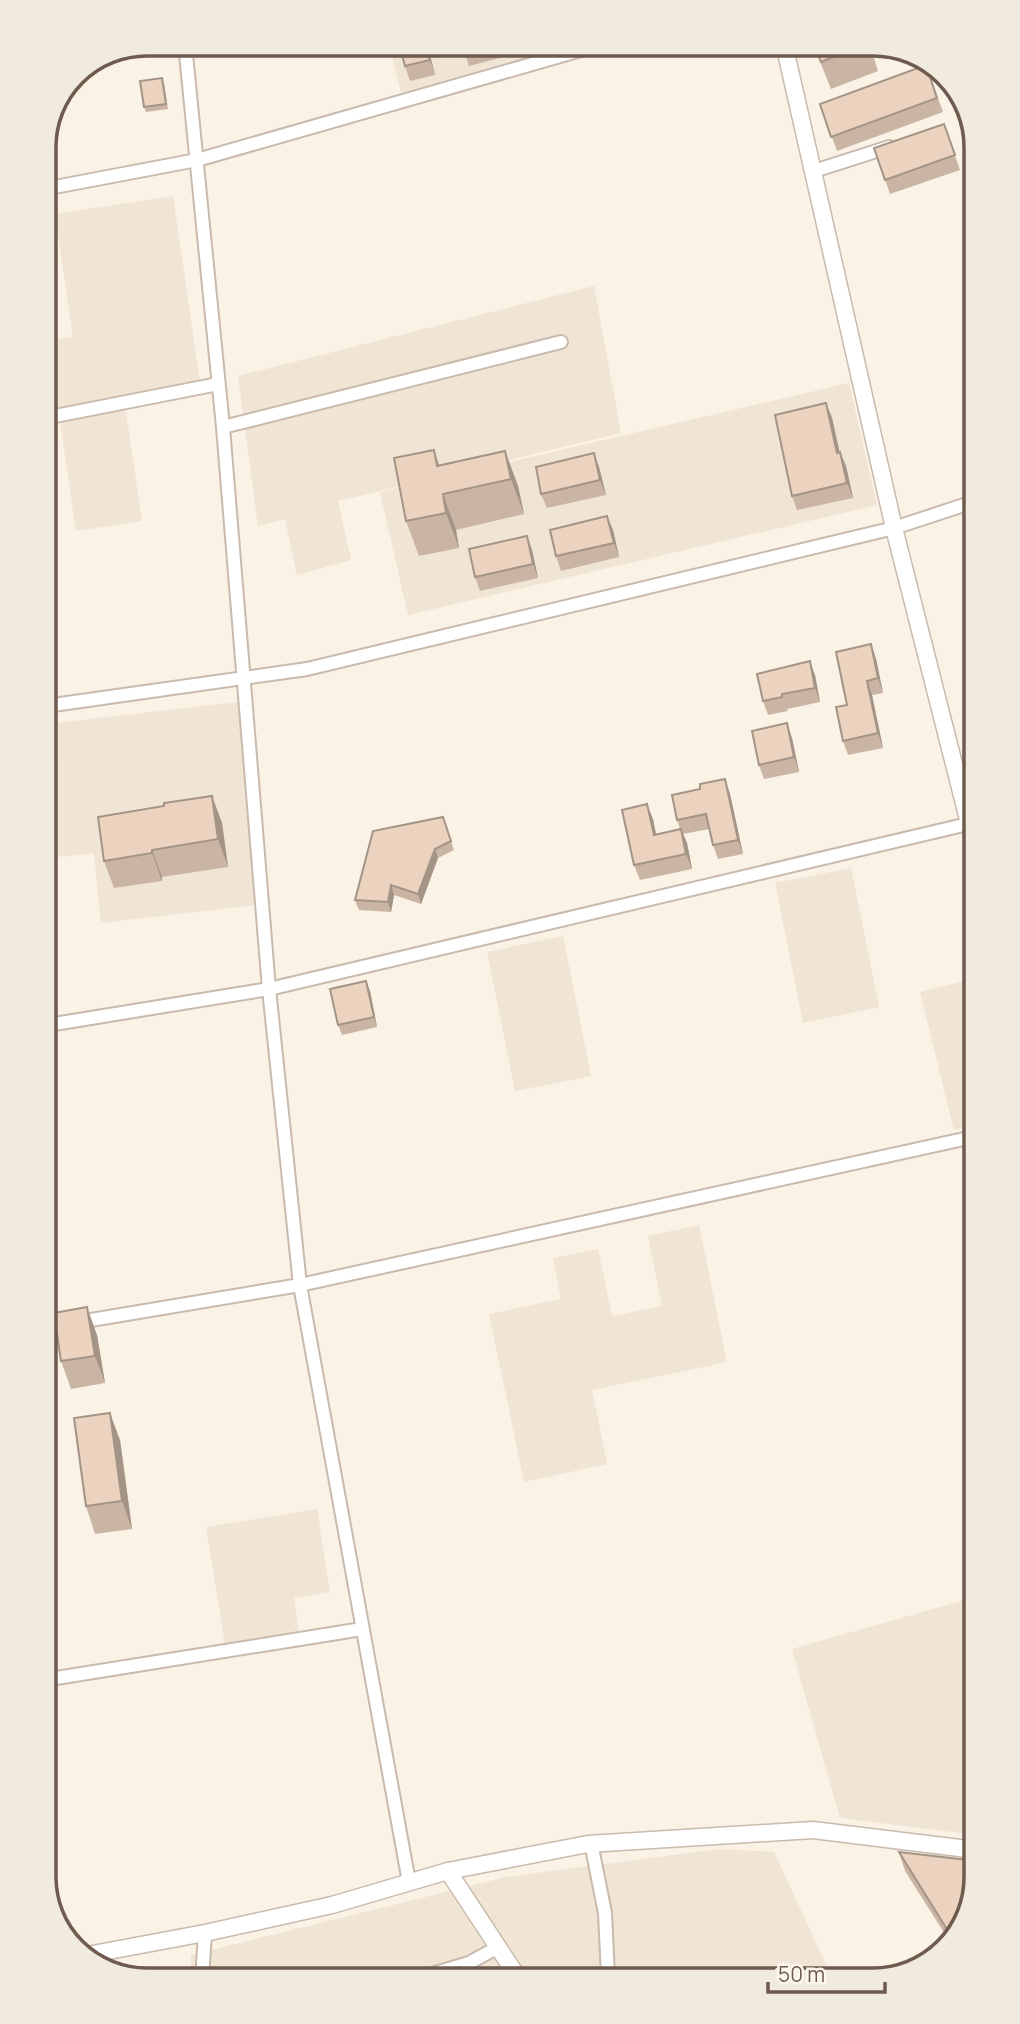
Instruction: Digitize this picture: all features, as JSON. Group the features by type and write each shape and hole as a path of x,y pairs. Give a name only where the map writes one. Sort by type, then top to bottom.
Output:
{"street":[{"path":"186,56 223,427 269,989 300,1285 409,1882"},
{"path":"56,187 197,160 560,56"},
{"path":"787,56 894,528 964,801"},
{"path":"814,171 902,143"},
{"path":"223,427 561,342"},
{"path":"56,416 218,383"},
{"path":"56,705 307,669 894,528 964,505"},
{"path":"56,1025 269,989 964,830"},
{"path":"56,1326 300,1285 964,1139"},
{"path":"56,1678 362,1629"},
{"path":"97,1953 332,1905 448,1871 591,1843 813,1830 964,1849"},
{"path":"591,1843 605,1913 608,1968"},
{"path":"448,1871 512,1968"},
{"path":"203,1968 205,1933"},
{"path":"453,1968 470,1963 498,1947"}],"shaded area":[{"path":"392,56 535,56 401,93"},
{"path":"173,196 200,382 124,398 142,521 76,531 56,407 56,339 73,337 56,214"},
{"path":"594,286 621,433 338,501 351,560 297,575 285,519 258,526 238,376"},
{"path":"849,383 877,505 408,615 380,492"},
{"path":"239,702 256,905 101,923 94,853 56,857 56,723"},
{"path":"851,868 879,1007 803,1023 775,883"},
{"path":"563,936 591,1076 515,1091 487,952"},
{"path":"964,981 964,1127 954,1130 920,992"},
{"path":"699,1225 727,1362 592,1390 607,1464 524,1482 489,1314 561,1299 553,1258 598,1249 612,1316 662,1306 648,1236"},
{"path":"317,1509 330,1592 294,1598 299,1632 225,1645 206,1527"},
{"path":"964,1600 964,1834 840,1818 792,1649"},
{"path":"719,1849 774,1852 828,1968 191,1968 191,1955 506,1877"}],"building":[{"path":"402,56 429,56 430,60 405,66"},
{"path":"819,56 836,56 821,62"},
{"path":"918,68 930,77 937,98 831,137 820,104"},
{"path":"162,78 166,104 144,107 140,81"},
{"path":"944,124 955,155 885,180 874,148"},
{"path":"826,403 847,483 792,496 775,415"},
{"path":"434,450 437,466 505,451 511,479 443,494 446,513 406,521 394,458"},
{"path":"594,453 600,480 541,494 536,467"},
{"path":"607,516 614,543 556,556 550,530"},
{"path":"527,536 533,564 475,577 469,549"},
{"path":"871,644 878,678 867,681 878,733 843,741 836,707 847,705 836,652"},
{"path":"810,661 815,688 782,694 782,697 763,701 757,674"},
{"path":"787,723 794,757 759,765 752,731"},
{"path":"725,779 738,840 713,845 706,814 677,820 672,795 700,789 700,784"},
{"path":"212,796 218,839 104,861 98,817"},
{"path":"647,804 654,835 681,829 686,854 634,865 622,810"},
{"path":"443,817 451,841 435,849 418,894 391,885 388,902 355,900 373,831"},
{"path":"366,981 374,1017 338,1025 330,989"},
{"path":"87,1307 95,1356 61,1361 56,1313"},
{"path":"110,1413 122,1501 86,1506 74,1418"},
{"path":"899,1852 964,1860 963,1889 959,1906 947,1930"}]}
